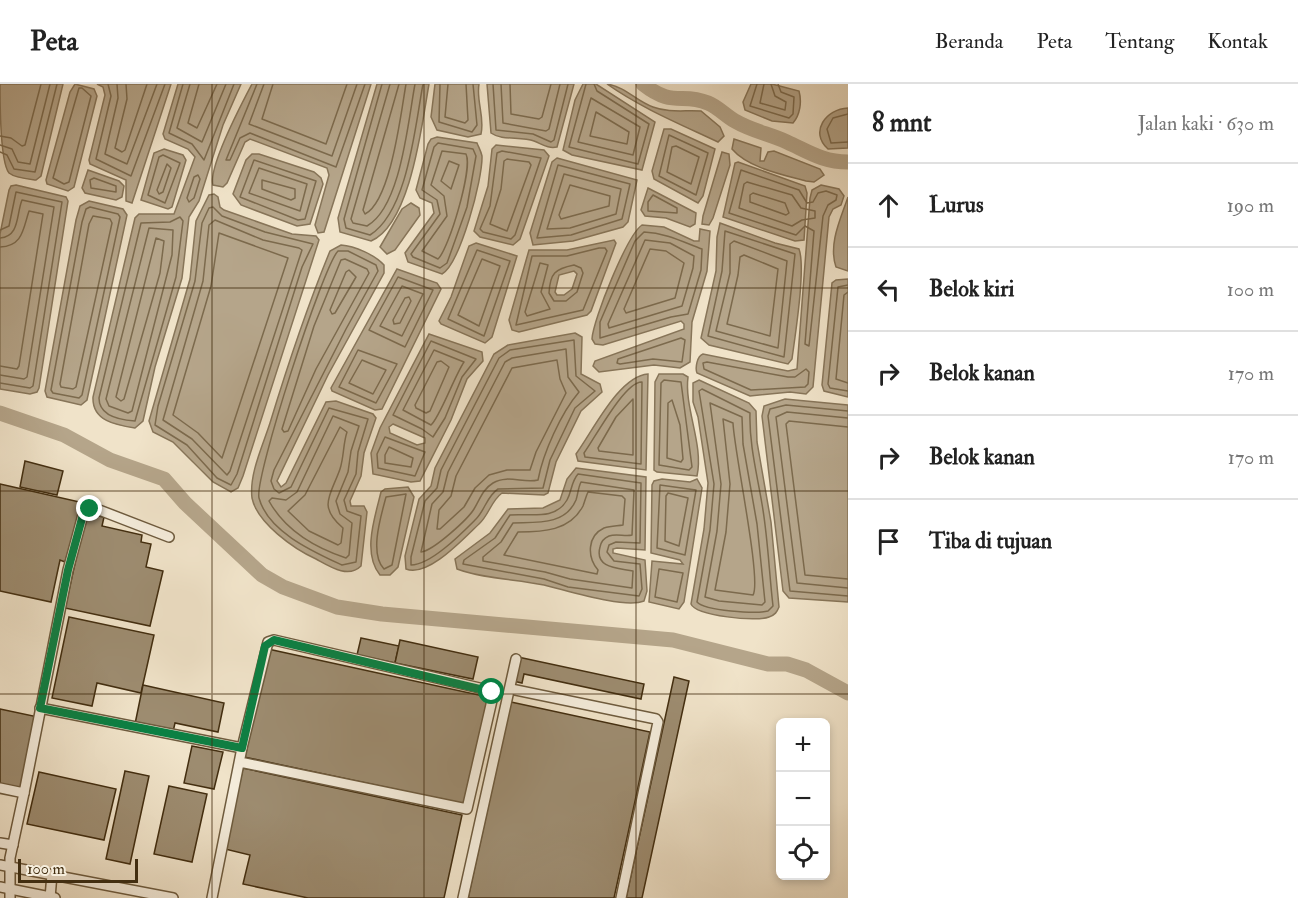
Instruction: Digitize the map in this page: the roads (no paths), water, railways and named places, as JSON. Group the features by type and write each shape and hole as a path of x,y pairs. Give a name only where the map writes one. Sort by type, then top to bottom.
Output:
{"street":[{"path":"11,893 5,866 13,845 68,570 84,511 94,508 169,537"},
{"path":"212,898 242,748 265,646 274,640 488,690 493,696 467,809 240,762"},
{"path":"463,898 516,659"},
{"path":"511,689 656,719 658,722 621,898"},
{"path":"40,708 242,748"},
{"path":"0,789 24,793"},
{"path":"0,843 13,845"},
{"path":"5,866 172,898"},
{"path":"0,886 11,893 52,898 52,874"}],"water":[{"path":"0,84 63,84 41,176 36,180 15,176 9,173 6,167 1,131"},
{"path":"75,84 94,89 97,96 74,187 68,191 47,184 46,180 70,92"},
{"path":"97,84 171,84 132,203 126,201 126,180 90,164 89,160 105,95 103,87"},
{"path":"178,84 241,84 223,125 199,201 189,217 182,278 155,367 143,421 135,428 113,423 101,417 96,412 93,397 135,218 139,214 174,214 195,157 188,149 165,139 163,134"},
{"path":"252,84 371,84 324,232 318,233 315,225 329,175 327,168 250,139 245,142 227,183 223,187 213,185 213,176 221,150"},
{"path":"377,84 429,84 418,146 405,194 396,215 385,231 371,241 340,232 338,218"},
{"path":"435,84 479,84 481,134 468,137 437,130 431,117"},
{"path":"487,84 574,84 557,147 548,147 534,141 501,137 491,133"},
{"path":"583,84 596,84 655,122 642,170 572,155 563,150 575,100"},
{"path":"607,84 620,88 659,109 701,111 720,127 724,136 718,142 647,108"},
{"path":"751,84 772,84 799,91 800,108 793,123 772,121 745,110 743,102"},
{"path":"848,108 848,148 828,149 820,136 823,122 833,112"},
{"path":"664,129 671,129 715,149 703,196 698,203 654,179 652,171"},
{"path":"437,137 477,143 482,156 475,200 463,238 449,267 442,274 408,262 405,253 434,213 432,203 420,198 416,190 428,144 431,139"},
{"path":"734,139 761,148 760,161 764,161 768,152 774,151 820,169 824,175 814,182 806,181 757,166 739,156 732,149"},
{"path":"496,145 544,150 549,156 520,239 513,245 480,237 474,231 488,186 492,149"},
{"path":"164,149 183,155 186,160 172,207 168,209 141,200 154,153"},
{"path":"722,152 729,154 730,165 713,218 709,225 702,224 703,216"},
{"path":"252,154 259,154 314,172 321,178 323,184 310,224 297,226 241,205 233,194 246,160"},
{"path":"557,158 637,180 628,222 623,227 573,241 533,245 530,233 552,162"},
{"path":"738,162 805,186 807,193 804,240 795,241 723,217 735,163"},
{"path":"88,170 119,181 124,186 122,197 116,200 85,193 82,188"},
{"path":"16,185 66,197 68,201 39,388 37,392 30,394 0,389 0,234 9,190 11,186"},
{"path":"821,185 839,189 844,196 841,205 833,209 829,217 813,387 806,394 790,392 750,396 697,373 697,362 703,354 788,371 797,369 810,198 812,190"},
{"path":"648,188 696,213 695,224 690,227 666,218 645,216 641,210"},
{"path":"214,194 218,197 220,207 224,210 292,234 316,236 319,240 243,476 238,488 231,492 213,482 173,442 153,432 149,421 190,279 196,221 209,195"},
{"path":"848,197 848,271 836,267 834,240"},
{"path":"89,201 123,209 127,215 87,400 81,405 47,397 45,391 76,220 80,206"},
{"path":"411,203 419,208 420,215 395,250 387,254 380,247 402,209"},
{"path":"720,223 775,243 799,249 801,271 799,302 792,359 788,364 709,345 701,338 716,271 717,237"},
{"path":"642,225 664,227 694,241 699,241 700,229 710,231 707,271 692,322 690,362 680,368 654,365 599,372 593,366 595,361 684,329 681,321 603,345 595,344 592,339 598,315 620,260"},
{"path":"614,240 616,243 591,311 587,315 519,332 512,330 509,320 529,250 567,250","holes":["574,271 577,274 572,289 564,295 557,295 555,292 559,275"]},
{"path":"476,243 517,256 492,337 485,343 441,324 439,321 451,297 469,246"},
{"path":"341,245 358,249 375,258 384,265 384,273 328,375 277,481 281,487 286,483 326,402 336,401 373,414 376,418 364,453 361,476 350,501 351,506 364,506 367,512 361,566 350,571 338,570 297,549 261,517 252,498 257,460 306,314 330,251"},
{"path":"397,269 437,283 441,289 382,409 375,410 332,391 331,388"},
{"path":"848,279 848,397 824,391 822,385 832,283 836,280"},
{"path":"575,333 582,337 581,374 600,384 602,392 581,411 556,462 548,493 544,495 502,493 482,520 445,555 425,568 406,569 405,556 419,499 431,486 435,468 494,354 508,345"},
{"path":"429,334 482,352 483,361 467,379 451,420 420,481 411,482 373,474 371,453 380,428","holes":["393,424 425,438 425,443 417,445 390,433 389,427"]},
{"path":"648,374 646,470 578,461 576,454 617,394 637,377"},
{"path":"659,374 683,374 688,377 689,401 698,452 697,476 654,470 655,382"},
{"path":"699,380 749,403 756,411 757,442 771,522 779,607 776,613 769,617 752,619 715,615 695,608 691,604 704,529 708,483 698,417 693,402 693,383"},
{"path":"785,399 848,405 848,602 789,598 783,591 762,416 764,406"},
{"path":"576,468 646,477 645,550 613,549 613,553 645,560 647,591 644,601 623,603 609,601 544,585 489,577 457,569 455,559 490,533 508,509 543,508 560,500 567,479"},
{"path":"662,479 690,482 697,479 702,488 684,602 679,609 649,602 652,561 683,564 680,560 651,553 652,485 654,481"},
{"path":"408,487 414,497 398,567 390,575 380,575 375,566 371,546 373,523 381,492 385,489"}],"waterway":[{"path":"643,84 662,96 708,103 741,124 781,139 816,156 848,162"},
{"path":"0,413 64,435 110,460 164,479 185,503 262,575 283,587 337,607 382,614 673,640 768,664 787,664 806,670 848,693"}]}
